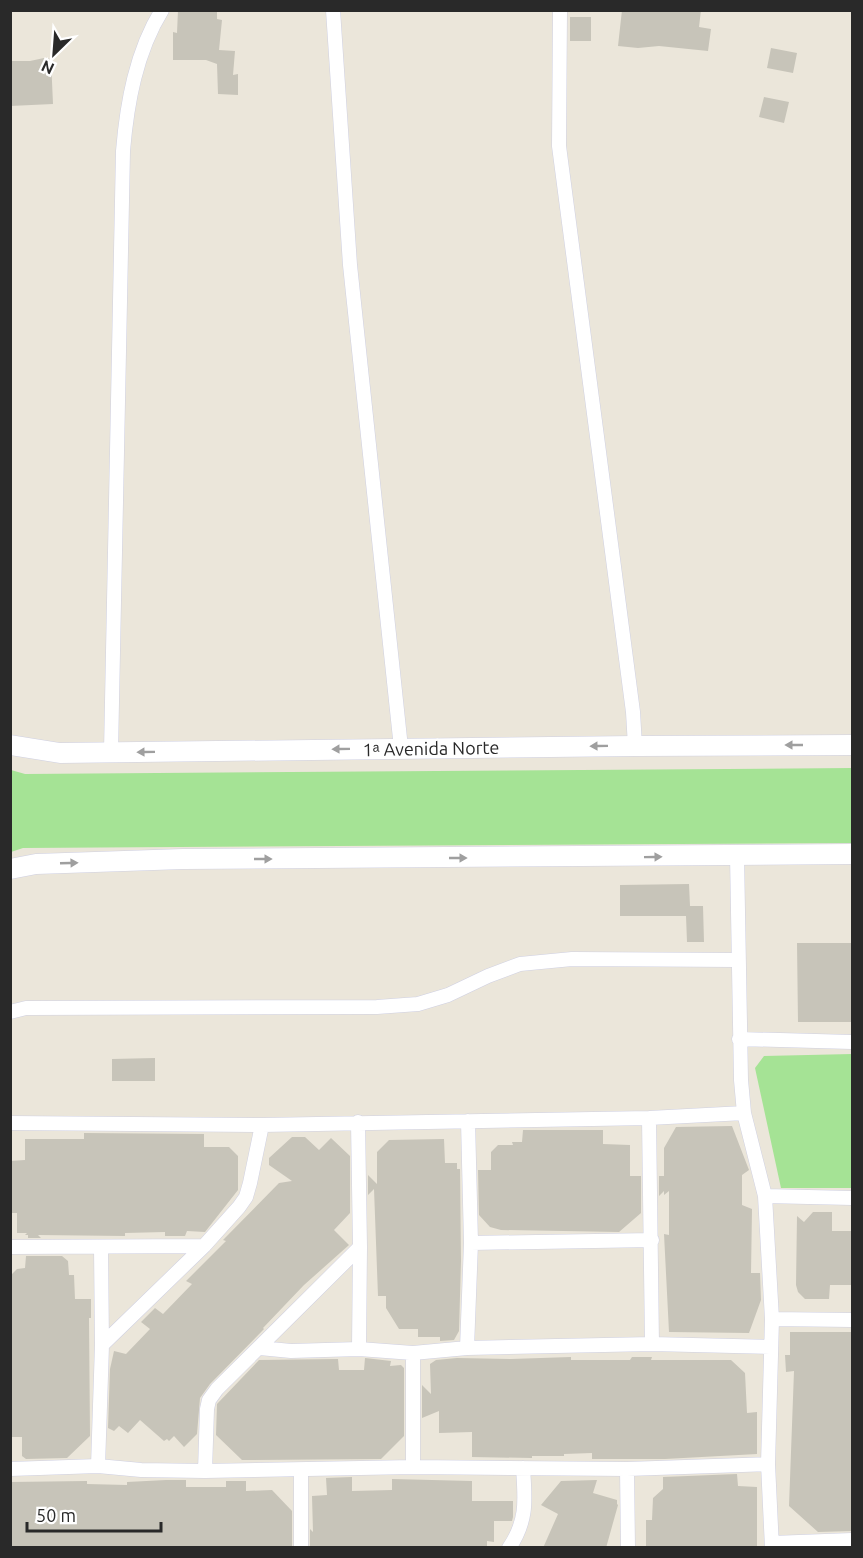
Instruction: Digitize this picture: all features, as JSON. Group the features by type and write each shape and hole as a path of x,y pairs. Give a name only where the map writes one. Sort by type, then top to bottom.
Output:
{"main road":[{"name":"1ᵃ Avenida Norte","path":"10,745 60,753 852,745"},
{"path":"10,869 36,864 183,859 852,854"}],"street":[{"path":"111,753 123,151 135,75 146,38 162,10"},
{"path":"333,10 350,265 401,748"},
{"path":"560,10 559,146 631,700 635,746"},
{"path":"737,855 739,1039 744,1113 765,1196 772,1319 768,1464 772,1545 852,1540"},
{"path":"10,1012 26,1008 377,1007 418,1004 448,995 488,975 520,964 572,959 737,960"},
{"path":"739,1039 852,1042"},
{"path":"10,1123 262,1125 649,1118 744,1113"},
{"path":"649,1118 652,1344"},
{"path":"467,1348 471,1243 468,1121"},
{"path":"358,1122 359,1349"},
{"path":"102,1346 204,1246 239,1207 246,1197 262,1125"},
{"path":"765,1196 852,1198"},
{"path":"471,1243 652,1240"},
{"path":"10,1247 204,1246"},
{"path":"98,1466 102,1346 101,1247"},
{"path":"205,1471 209,1400 217,1389 360,1247"},
{"path":"772,1319 852,1320"},
{"path":"260,1348 291,1351 359,1349 412,1353 467,1348 652,1344 770,1347"},
{"path":"412,1353 413,1467"},
{"path":"10,1469 98,1466 141,1470 205,1471 413,1467 627,1469 768,1464"},
{"path":"509,1548 521,1528 525,1509 523,1467"},
{"path":"627,1469 628,1548"},
{"path":"301,1470 301,1548"}],"green space":[{"path":"852,768 852,843 23,848 11,852 11,770 25,774"},
{"path":"852,1054 852,1188 781,1188 755,1068 764,1056"}],"building":[{"path":"178,10 217,10 217,19 222,20 219,50 235,51 233,75 238,74 238,95 218,94 217,64 206,60 173,60 173,32 177,33"},
{"path":"622,10 701,10 699,27 711,29 708,51 659,46 638,48 618,46"},
{"path":"570,17 591,17 591,41 570,41"},
{"path":"771,48 797,53 793,73 767,68"},
{"path":"51,59 53,104 10,106 10,61"},
{"path":"764,97 789,102 784,123 759,117"},
{"path":"689,884 690,906 703,906 704,942 687,942 686,916 620,916 620,885"},
{"path":"797,943 851,943 851,1022 798,1022"},
{"path":"155,1058 155,1081 112,1081 112,1059"},
{"path":"732,1126 749,1170 742,1175 742,1205 752,1209 751,1273 760,1273 761,1300 749,1333 669,1332 664,1234 669,1235 669,1191 664,1195 664,1191 659,1196 659,1176 664,1176 664,1148 676,1127"},
{"path":"523,1130 603,1130 603,1144 630,1145 630,1176 641,1176 641,1213 619,1232 501,1230 490,1227 479,1215 478,1170 491,1170 491,1152 498,1145 513,1145 512,1142 522,1142"},
{"path":"84,1133 204,1134 204,1147 229,1147 238,1156 238,1190 205,1232 187,1231 185,1236 165,1236 165,1232 125,1233 125,1236 38,1235 41,1238 28,1238 28,1235 25,1235 27,1233 17,1233 17,1213 10,1213 10,1161 25,1160 25,1139 84,1139"},
{"path":"292,1137 305,1137 319,1150 331,1138 350,1156 350,1213 334,1230 349,1245 304,1285 210,1384 200,1398 197,1434 184,1447 174,1436 169,1441 167,1439 164,1441 140,1420 128,1433 119,1426 114,1431 108,1428 110,1369 114,1351 126,1354 150,1329 141,1322 155,1308 163,1314 192,1284 186,1281 226,1241 223,1240 279,1183 292,1181 269,1165 269,1158"},
{"path":"444,1139 445,1163 457,1163 457,1169 460,1169 461,1261 459,1331 454,1340 440,1341 440,1337 418,1337 418,1329 399,1329 386,1308 386,1296 378,1296 374,1189 368,1195 368,1175 377,1184 377,1152 389,1140"},
{"path":"813,1212 832,1212 832,1231 852,1231 852,1285 830,1285 829,1299 805,1299 798,1292 796,1285 797,1216 804,1222"},
{"path":"26,1256 62,1256 68,1261 69,1275 74,1275 75,1299 91,1299 91,1318 89,1318 90,1436 67,1458 26,1459 22,1456 22,1437 10,1437 10,1276 17,1269 25,1268"},
{"path":"790,1332 852,1332 852,1531 818,1532 789,1506 794,1371 786,1372 785,1355 790,1355"},
{"path":"571,1357 571,1360 630,1360 632,1357 652,1357 651,1360 731,1360 745,1373 747,1413 757,1412 757,1454 665,1459 592,1459 592,1453 532,1456 532,1458 472,1457 472,1432 439,1433 439,1411 422,1418 422,1385 431,1394 430,1364 436,1360"},
{"path":"365,1358 391,1361 390,1366 401,1365 404,1368 404,1436 381,1459 242,1460 216,1435 217,1404 259,1360 338,1359 339,1370 364,1370"},
{"path":"737,1474 738,1486 757,1487 757,1548 646,1548 646,1520 652,1520 653,1498 663,1489 663,1477"},
{"path":"352,1477 352,1491 392,1490 392,1479 472,1481 472,1501 513,1501 512,1521 494,1521 494,1542 487,1541 487,1548 310,1548 310,1529 313,1532 312,1496 327,1495 326,1478"},
{"path":"186,1480 186,1487 226,1487 226,1481 246,1481 246,1491 272,1490 292,1511 292,1548 10,1548 10,1482 87,1481 87,1484 127,1485 127,1482"},
{"path":"597,1480 593,1493 617,1500 618,1505 606,1548 543,1548 558,1514 541,1505 561,1481"}]}
